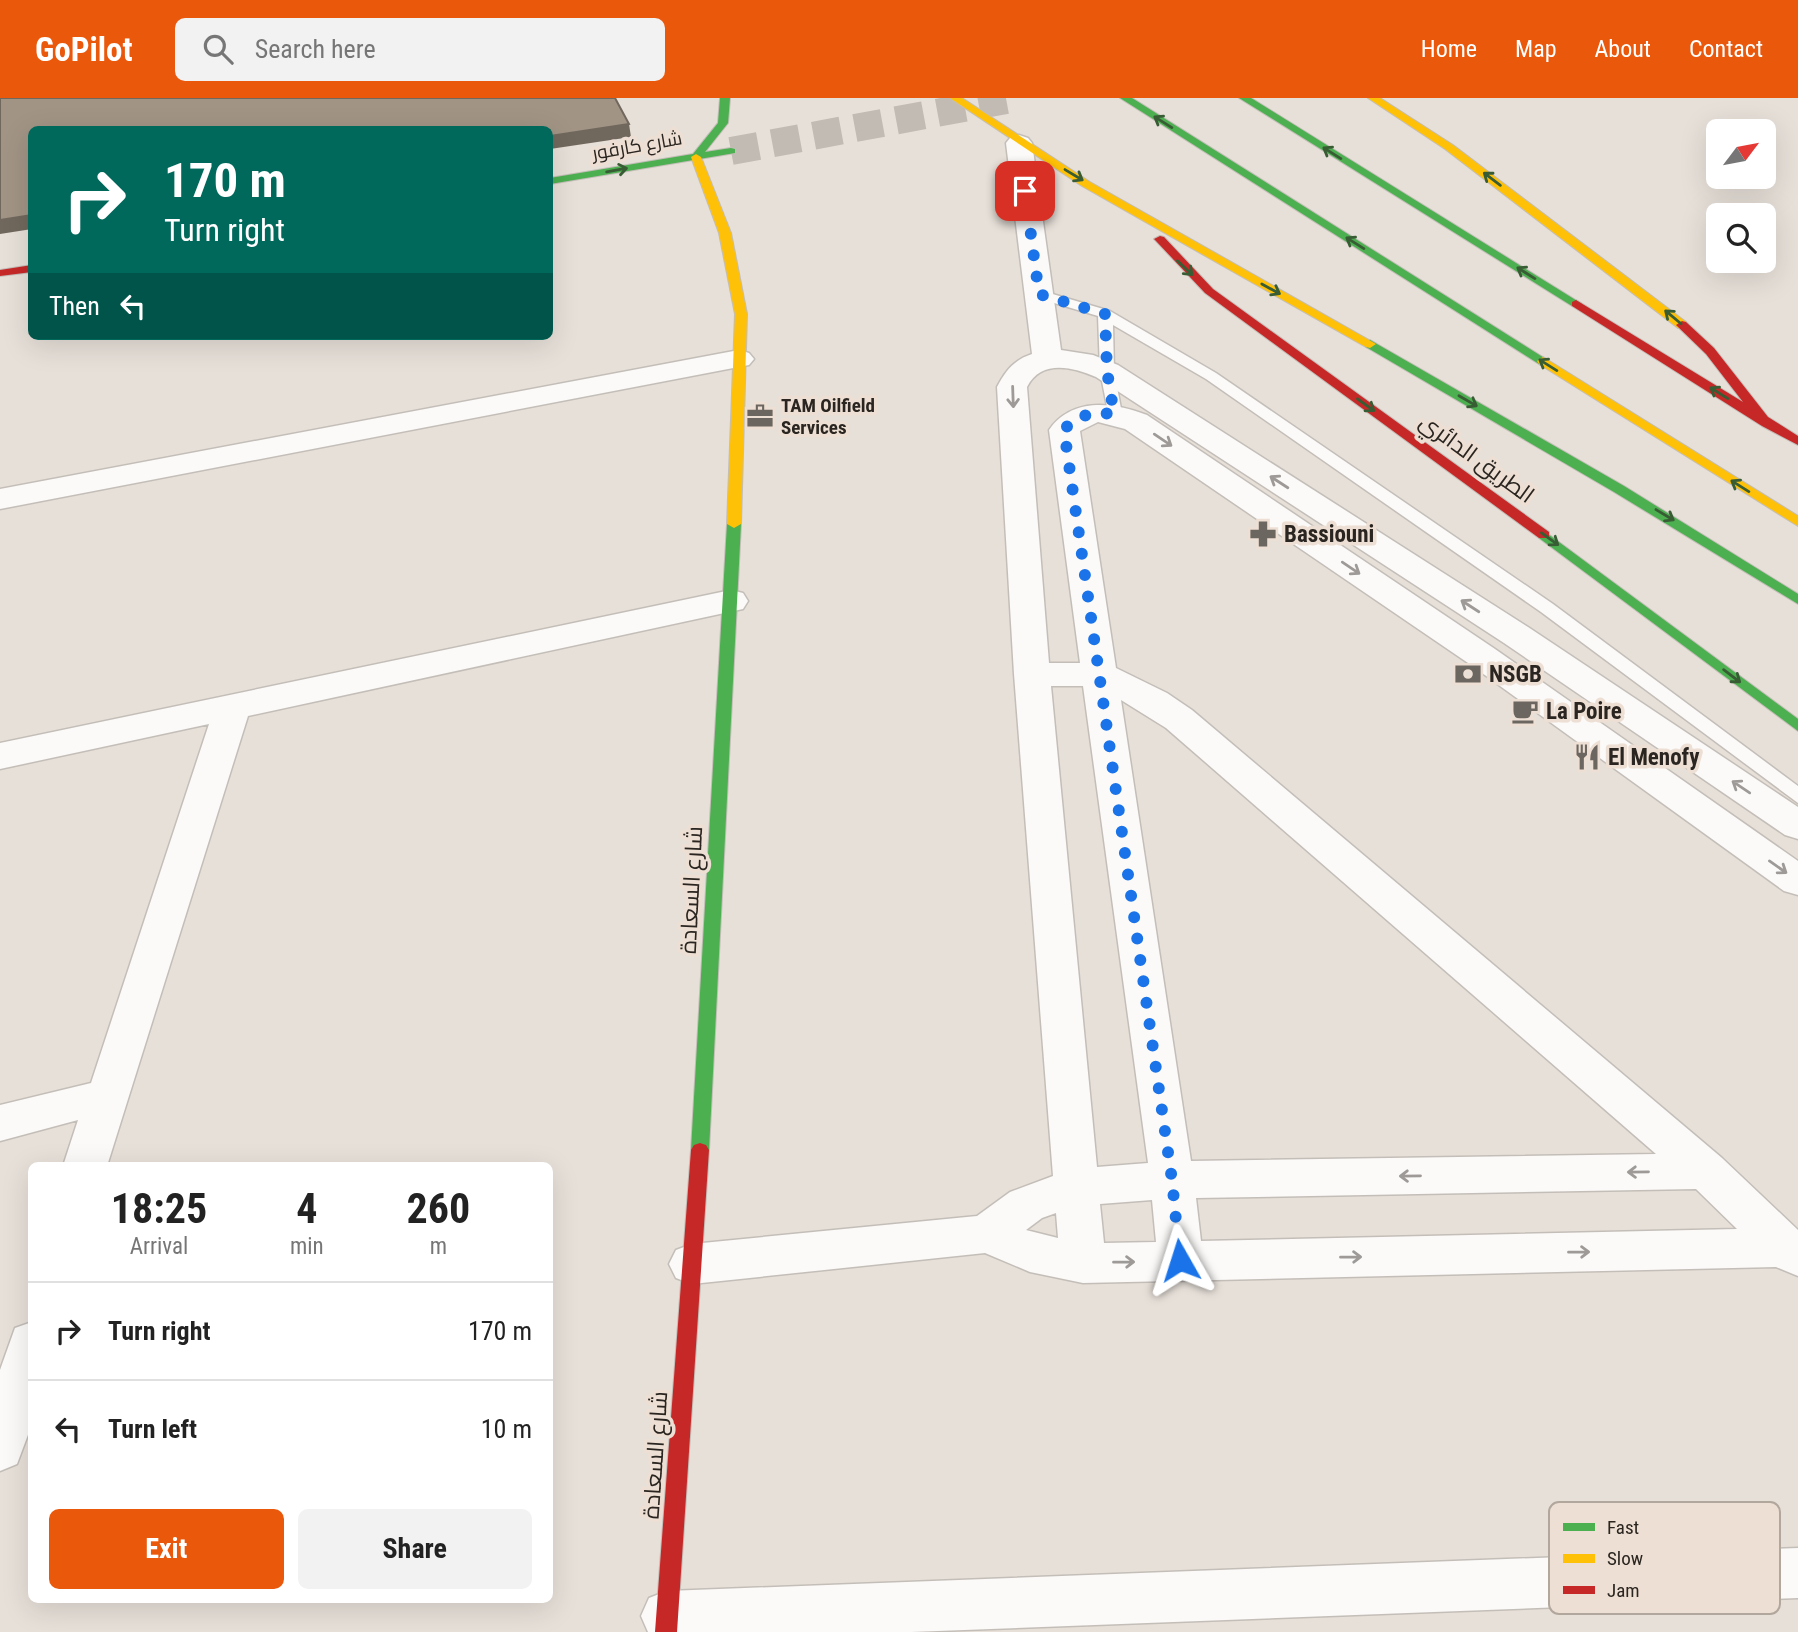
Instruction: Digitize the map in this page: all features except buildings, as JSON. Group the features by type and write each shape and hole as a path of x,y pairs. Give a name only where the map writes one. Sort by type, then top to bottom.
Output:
{"main road":[{"path":"696,157 724,124 727,107 725,98"},
{"name":"الطريق الدائري","path":"955,98 1019,142 1141,216 1664,514 1798,600"},
{"path":"1125,98 1798,522"},
{"path":"1244,98 1798,441"},
{"path":"1373,98 1476,167 1676,319 1710,351 1766,423"},
{"name":"شارع كارفور","path":"553,181 731,151"},
{"name":"شارع السعادة","path":"666,1624 692,1264 731,601 741,314 737,270 713,195 696,157"},
{"name":"الطريق الدائري","path":"1141,216 1171,254 1209,291 1581,562 1798,726"},
{"path":"0,273 28,269"}],"street":[{"path":"1019,142 1048,360"},
{"path":"0,499 739,359"},
{"path":"1083,1263 1032,674 1012,387 1022,370 1048,360 1080,360 1107,371 1516,635 1798,825"},
{"path":"1180,1260 1172,1180 1064,430 1069,423 1088,414 1114,414 1136,422 1483,657 1798,881"},
{"path":"0,756 731,601"},
{"path":"1483,657 1516,635"},
{"path":"1032,674 1100,675 1154,702 1180,719 1706,1171 1792,1253"},
{"path":"86,1162 233,706"},
{"path":"0,1123 106,1096"},
{"path":"987,1234 1026,1205 1075,1187 1172,1180 1706,1171"},
{"path":"692,1264 987,1234 1030,1252 1083,1263 1792,1253"},
{"path":"0,1448 28,1356"},
{"path":"1780,1574 1798,1573"},
{"path":"666,1624 1549,1584"}],"lane":[{"path":"1039,294 1105,314 1212,376 1536,600 1798,796"},
{"path":"1105,314 1107,371 1114,414"}],"tunnel":[{"path":"731,151 1017,98"}],"traffic: fast":[{"path":"696,157 723,123 725,98"},
{"path":"1125,98 1543,361"},
{"path":"1244,98 1576,304"},
{"path":"553,181 731,151"},
{"path":"1370,344 1619,489 1798,600"},
{"path":"700,1150 734,524"},
{"path":"1544,535 1798,726"}],"traffic: slow":[{"path":"955,98 1086,184 1370,344"},
{"path":"1373,98 1449,147 1682,325"},
{"path":"696,157 725,233 741,314 734,524"},
{"path":"1543,361 1798,522"}],"traffic: jam":[{"path":"1160,239 1209,291 1544,535"},
{"path":"0,273 28,269"},
{"path":"1576,304 1798,441"},
{"path":"1682,325 1710,351 1766,423"},
{"path":"666,1632 700,1150"}],"place":[{"name":"TAM Oilfield Services","path":"760,416"},
{"name":"Bassiouni","path":"1263,534"},
{"name":"NSGB","path":"1468,674"},
{"name":"La Poire","path":"1525,711"},
{"name":"El Menofy","path":"1587,757"}],"route":[{"path":"1025,191 1039,294 1105,314 1107,371 1114,414 1088,414 1069,423 1064,430 1172,1180 1180,1260"}]}
